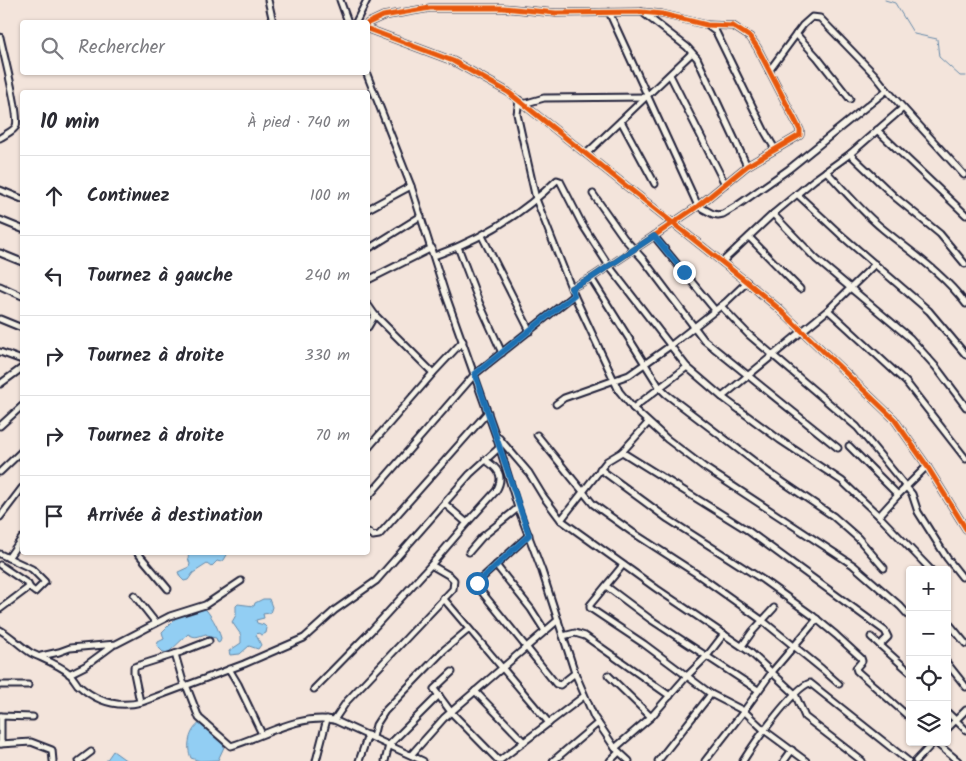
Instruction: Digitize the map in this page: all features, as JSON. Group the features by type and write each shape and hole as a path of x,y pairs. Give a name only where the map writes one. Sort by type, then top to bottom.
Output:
{"street":[{"path":"268,0 273,20"},
{"path":"340,0 347,20"},
{"path":"357,20 368,0"},
{"path":"370,22 383,16 430,8 504,8 556,13 641,12 662,14 707,25 733,26 742,30 750,37 757,47 800,134 747,166 673,224 591,278 571,288"},
{"path":"609,12 646,97 698,206 713,214 724,214 789,170 887,90"},
{"path":"641,12 697,58 747,166"},
{"path":"769,71 803,25 812,17 820,18 875,75 964,175"},
{"path":"707,25 716,32 775,149"},
{"path":"370,30 452,61 508,92 747,282 803,332 894,419 927,466 966,528"},
{"path":"796,34 850,99"},
{"path":"0,37 16,125 0,138"},
{"path":"586,154 692,53"},
{"path":"367,75 411,186 445,292 488,412 518,508 529,535 575,673 598,723 617,750 628,761"},
{"path":"670,75 725,184"},
{"path":"521,102 544,98 646,97"},
{"path":"521,102 516,114 536,199 574,295 619,391 648,423 704,466 853,566 906,613"},
{"path":"722,262 773,214 850,154 904,108"},
{"path":"621,121 654,184"},
{"path":"877,130 966,215"},
{"path":"850,154 895,197 940,234 965,264"},
{"path":"826,172 882,229 943,277 966,304"},
{"path":"434,256 458,248 482,236 536,199 557,180 560,181 582,224 609,266 687,367 722,397 780,440 842,481 880,516 927,566"},
{"path":"370,208 411,186"},
{"path":"0,190 20,198"},
{"path":"594,194 624,238 635,249 704,340 838,448"},
{"path":"797,194 841,235 929,310 966,355"},
{"path":"370,205 376,205"},
{"path":"773,214 816,259 910,338 936,366 966,407"},
{"path":"370,248 421,216"},
{"path":"0,220 20,228"},
{"path":"482,236 512,299 530,331"},
{"path":"654,236 715,310"},
{"path":"749,237 800,289"},
{"path":"370,279 432,248"},
{"path":"458,248 479,302 502,353"},
{"path":"0,253 20,261"},
{"path":"722,397 803,332 852,288 875,264"},
{"path":"591,278 660,388 768,472 833,516 858,538 884,568"},
{"path":"556,404 564,398 629,376 721,306 747,282"},
{"path":"0,286 20,295"},
{"path":"370,495 475,374 574,295"},
{"path":"721,306 748,334 857,427 914,497 918,512 947,558 962,577"},
{"path":"370,308 433,373"},
{"path":"828,310 906,382 966,458"},
{"path":"370,324 375,315"},
{"path":"0,319 20,327"},
{"path":"370,446 463,341"},
{"path":"0,352 20,359"},
{"path":"633,408 687,367"},
{"path":"0,384 20,369"},
{"path":"0,426 20,408"},
{"path":"370,534 373,536 379,534 488,412"},
{"path":"561,520 607,461 622,452 648,423"},
{"path":"537,435 593,504 763,621 839,684"},
{"path":"496,436 529,473 561,520 623,565 742,646 795,694 805,717 862,761"},
{"path":"849,446 898,495"},
{"path":"0,630 31,652 41,656 69,674 83,688 103,700 121,705 140,702 229,669 304,638 335,610 376,581 470,474 500,448"},
{"path":"622,452 747,530 869,619 887,634 888,637 880,645"},
{"path":"0,472 20,453"},
{"path":"314,689 431,565 496,491 499,485 499,472 485,460"},
{"path":"880,516 906,486 927,466"},
{"path":"600,469 668,519 763,580 836,634 860,657 862,661 856,668 857,671 906,714"},
{"path":"0,517 20,491"},
{"path":"445,504 467,523"},
{"path":"469,552 482,537 518,508"},
{"path":"529,535 477,583 477,586 558,685 575,673"},
{"path":"8,558 20,541"},
{"path":"0,554 32,569 45,580 44,584 36,592 28,584 0,565"},
{"path":"140,555 168,589"},
{"path":"334,720 347,701 453,589 454,580 431,565"},
{"path":"496,565 531,609 545,631"},
{"path":"623,565 590,605 590,608 711,694 744,711 764,730 806,761"},
{"path":"69,674 85,666 112,646 170,616 205,605 241,581"},
{"path":"606,586 650,619 758,690"},
{"path":"0,601 2,608 19,594 30,588"},
{"path":"134,595 156,623"},
{"path":"443,598 549,723"},
{"path":"742,646 774,608"},
{"path":"705,761 772,672 817,619"},
{"path":"411,755 451,712 558,620"},
{"path":"951,626 966,644"},
{"path":"359,761 361,751 385,711 444,650 469,629"},
{"path":"563,636 575,633 585,636 670,696"},
{"path":"610,761 617,750 651,717 707,656 724,634"},
{"path":"871,637 906,668"},
{"path":"140,702 133,668 209,641"},
{"path":"41,656 70,648 112,646"},
{"path":"175,654 185,685 199,718 230,745 297,722 326,719 334,720 423,761"},
{"path":"951,668 966,687"},
{"path":"229,669 262,734"},
{"path":"452,672 434,688 451,712 500,761 584,696"},
{"path":"608,675 651,717"},
{"path":"743,761 764,730 795,694 806,684 812,683 908,761"},
{"path":"0,685 28,685"},
{"path":"475,690 524,742"},
{"path":"658,761 711,694"},
{"path":"385,761 389,745 439,695"},
{"path":"951,725 966,710"},
{"path":"33,717 1,716 1,744 35,743 52,750 53,761"},
{"path":"951,716 966,730"},
{"path":"316,761 326,719"},
{"path":"553,761 598,723"},
{"path":"916,761 931,746"},
{"path":"940,746 958,761"},
{"path":"784,761 792,750"},
{"path":"79,761 91,752"}],"water":[{"path":"188,555 227,555 221,562 217,561 211,567 207,564 193,573 188,580 184,581 178,572 189,567"},
{"path":"263,599 269,599 272,607 270,613 263,614 264,618 256,620 257,623 267,628 266,633 262,635 258,633 256,635 261,645 258,649 249,646 240,654 230,655 229,651 241,643 241,635 232,622 236,615 236,606 238,604 254,606 255,603"},
{"path":"202,605 216,624 221,638 220,642 218,643 216,638 206,634 195,637 188,634 168,653 163,652 157,646 158,642 164,639 162,632 174,620 176,615"},
{"path":"200,723 212,729 223,743 224,747 218,760 200,761 191,758 189,749 191,734"},
{"path":"113,751 127,761 106,761"}],"waterway":[{"path":"885,0 895,3 914,34 937,39 939,57 960,76 966,76"}],"cycle path":[{"path":"370,22 383,16 430,8 503,8 556,13 641,12 662,14 707,25 733,26 750,37 800,130 800,135 747,166 698,206 591,278 571,288"},
{"path":"370,30 453,61 508,92 747,282 778,308 894,419 927,466 966,529"}],"route":[{"path":"477,583 529,535 518,508 475,374 574,295 571,288 591,278 654,236 684,272"}]}
